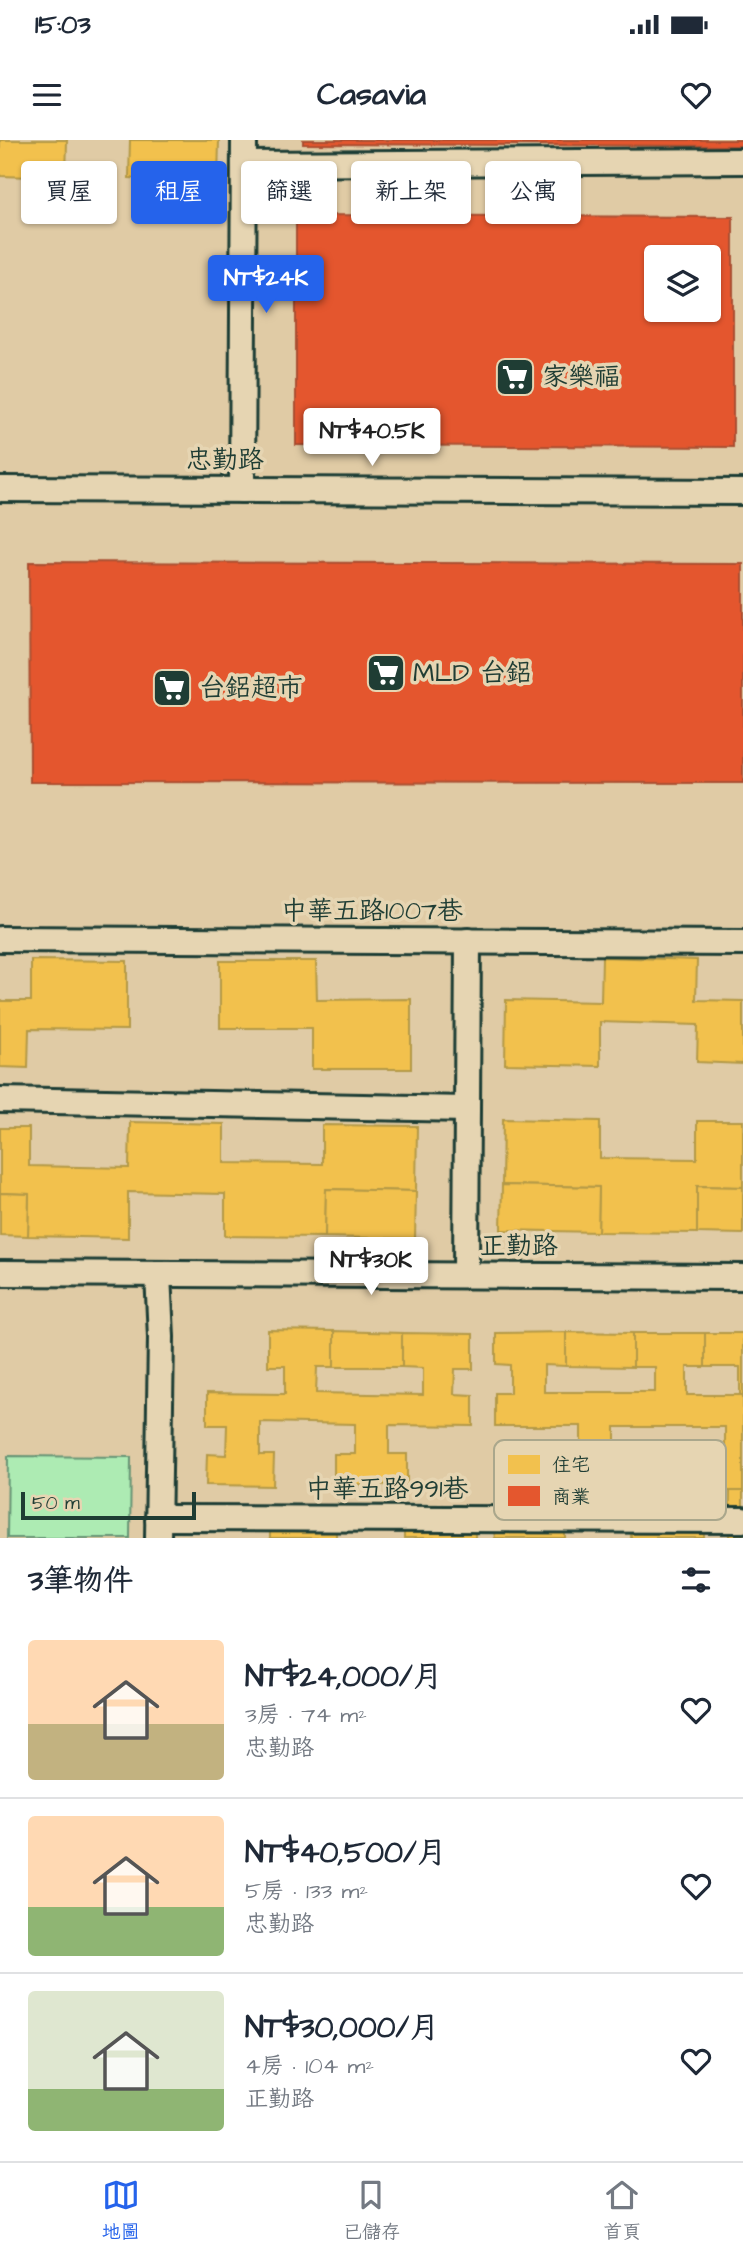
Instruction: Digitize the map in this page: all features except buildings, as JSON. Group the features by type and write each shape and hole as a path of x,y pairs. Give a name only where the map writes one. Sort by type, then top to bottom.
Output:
{"street":[{"path":"242,490 244,152 743,161"},
{"name":"忠勤路","path":"0,489 743,492"},
{"name":"中華五路1007巷","path":"0,939 743,943"},
{"path":"466,1275 468,941"},
{"path":"0,1100 467,1109"},
{"name":"正勤路","path":"0,1273 743,1277"},
{"path":"158,1274 161,1337 158,1528"},
{"name":"中華五路991巷","path":"158,1528 743,1520"}],"green space":[{"path":"8,1456 131,1457 130,1538 7,1538"}],"place":[{"name":"家樂福","path":"515,377"},
{"name":"MLD 台鋁","path":"386,673"},
{"name":"台鋁超市","path":"172,688"}]}
